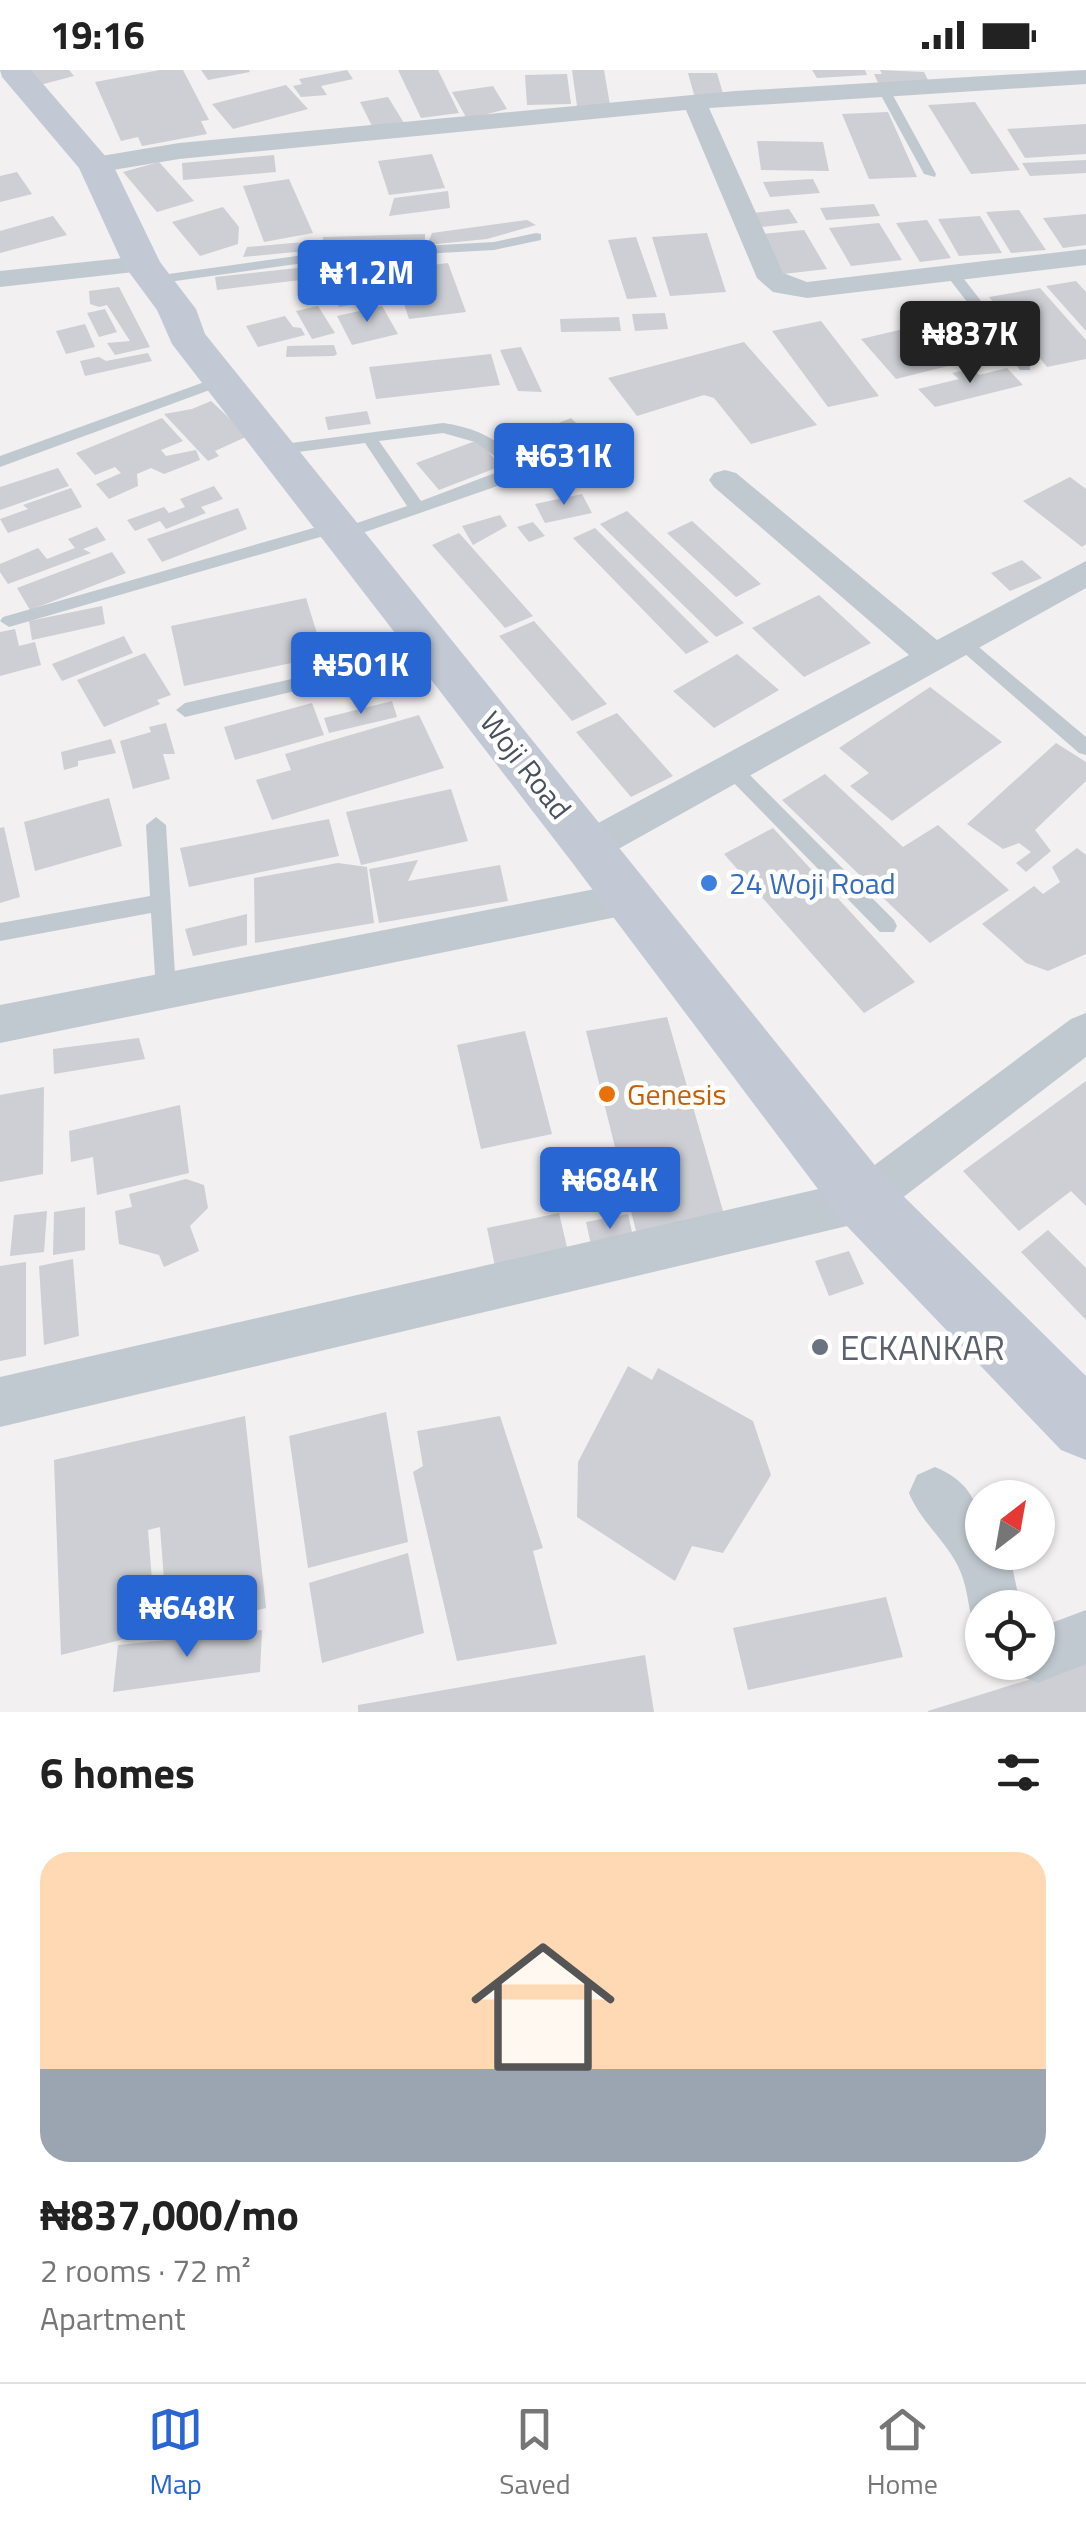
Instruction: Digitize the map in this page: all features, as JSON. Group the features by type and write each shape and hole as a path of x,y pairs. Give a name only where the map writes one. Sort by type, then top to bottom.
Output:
{"main road":[{"name":"Woji Road","path":"14,70 95,166 148,272 176,310 186,336 631,898 864,1200 1086,1426"}],"street":[{"path":"729,73 735,98"},
{"path":"95,166 179,151 696,105 735,98 1079,74"},
{"path":"696,105 771,278 783,286 808,290 1086,257"},
{"path":"0,279 148,272"},
{"path":"726,480 948,649"},
{"path":"590,846 1086,574"},
{"path":"0,1024 631,898"},
{"path":"0,1402 864,1200 1086,1032"},
{"path":"935,1493 986,1562 991,1590"},
{"path":"1055,1649 1086,1637"}],"lane":[{"path":"884,90 930,174"},
{"path":"148,272 332,254 494,246 536,238"},
{"path":"952,273 1025,367"},
{"path":"0,462 221,381"},
{"path":"9,621 418,509 512,472 512,462 484,437 465,430 443,428 276,450"},
{"path":"369,438 418,509"},
{"path":"948,649 1086,748"},
{"path":"185,710 437,652"},
{"path":"732,768 887,926"},
{"path":"156,826 166,991"},
{"path":"0,932 160,903"}],"building":[{"path":"28,70 69,70 74,76 40,85"},
{"path":"160,70 183,70 209,120 201,121 207,134 142,146 138,137 121,141 95,82"},
{"path":"201,70 249,70 250,72 208,80"},
{"path":"347,70 353,79 321,86 327,95 301,97 293,86 302,84 299,79"},
{"path":"398,70 438,70 459,113 421,118"},
{"path":"572,70 604,70 610,105 577,106"},
{"path":"812,70 865,70 867,75 817,78"},
{"path":"880,70 924,72 930,84 880,87 874,74 882,74"},
{"path":"688,73 717,73 724,97 695,98"},
{"path":"567,74 571,104 527,105 525,75"},
{"path":"286,85 308,109 233,129 212,104"},
{"path":"493,86 507,109 467,119 452,92"},
{"path":"388,97 404,123 373,128 360,102"},
{"path":"975,102 1020,170 971,174 928,105"},
{"path":"888,112 917,177 869,179 842,114"},
{"path":"1086,124 1086,154 1025,158 1007,129"},
{"path":"757,141 823,142 829,171 761,170"},
{"path":"432,154 445,188 389,195 378,161"},
{"path":"274,155 276,172 183,180 182,163"},
{"path":"1086,160 1086,173 1030,176 1022,163"},
{"path":"159,162 194,201 157,212 123,172"},
{"path":"17,172 32,194 0,202 0,176"},
{"path":"289,179 313,233 264,242 243,186"},
{"path":"813,179 820,193 770,197 763,182"},
{"path":"448,191 450,208 389,216 394,198"},
{"path":"874,204 880,216 826,220 820,208"},
{"path":"223,207 239,227 238,244 200,256 172,222"},
{"path":"789,209 798,223 761,227 753,213"},
{"path":"1019,210 1046,250 1011,253 986,212"},
{"path":"1086,214 1086,245 1063,248 1043,218"},
{"path":"53,216 67,235 0,253 0,231"},
{"path":"980,216 1002,253 959,256 938,219"},
{"path":"527,220 536,225 487,239 427,245 432,233"},
{"path":"927,220 951,258 920,262 896,223"},
{"path":"879,223 902,260 851,266 829,228"},
{"path":"804,230 827,269 783,274 762,234"},
{"path":"707,233 726,292 670,296 652,237"},
{"path":"425,234 425,246 322,249 323,237"},
{"path":"636,237 657,297 627,299 608,240"},
{"path":"304,242 305,251 243,257 247,247"},
{"path":"380,260 394,298 339,307 327,268"},
{"path":"448,263 466,312 409,319 393,270"},
{"path":"315,266 318,278 217,290 215,277"},
{"path":"1076,281 1086,292 1086,331 1046,286"},
{"path":"119,287 150,347 115,355 107,343 130,341 107,305 90,304 89,291"},
{"path":"1040,288 1086,340 1086,359 1047,367 989,297"},
{"path":"318,306 335,333 312,339 296,311"},
{"path":"382,306 398,334 352,345 337,316"},
{"path":"105,309 117,332 99,337 87,313"},
{"path":"665,313 668,329 635,331 632,314"},
{"path":"967,314 1004,352 896,379 861,339"},
{"path":"285,316 305,335 258,347 246,326"},
{"path":"619,317 621,331 561,332 560,319"},
{"path":"821,321 879,396 828,407 772,331"},
{"path":"85,324 95,347 66,354 56,331"},
{"path":"744,342 817,425 751,444 714,398 704,395 637,416 608,378"},
{"path":"334,345 334,356 286,357 287,346"},
{"path":"521,347 542,392 518,391 500,350"},
{"path":"148,353 152,361 85,376 80,361 99,357 106,361"},
{"path":"491,354 500,385 376,399 369,367"},
{"path":"973,368 979,375 1007,368 1023,385 935,407 918,389 959,379 952,373"},
{"path":"211,401 248,436 215,451 219,456 208,461 164,414"},
{"path":"367,411 371,424 328,430 325,417"},
{"path":"162,418 183,441 161,450 166,456 196,450 200,460 164,474 151,468 137,474 138,486 109,499 96,484 121,473 115,467 95,475 76,453"},
{"path":"571,418 608,454 558,474 522,438"},
{"path":"478,440 501,466 439,490 416,463"},
{"path":"58,468 69,486 0,510 0,487"},
{"path":"1070,477 1086,489 1086,544 1082,547 1023,501"},
{"path":"214,486 223,499 201,507 206,513 166,529 160,521 135,531 127,520 164,507 169,513 185,507 180,499"},
{"path":"71,488 82,507 8,533 0,519 28,509 23,505"},
{"path":"582,494 592,513 545,523 535,504"},
{"path":"238,508 247,529 162,562 147,539"},
{"path":"627,511 744,623 716,637 600,524"},
{"path":"500,515 507,526 473,545 462,526"},
{"path":"692,521 761,584 736,597 667,533"},
{"path":"533,522 545,536 529,542 517,527"},
{"path":"97,527 106,540 83,549 91,553 8,584 0,572 0,564 38,548 47,559 75,548 68,539"},
{"path":"595,528 709,642 686,654 573,538"},
{"path":"459,533 533,616 505,628 432,545"},
{"path":"112,552 126,573 30,610 17,588"},
{"path":"1022,560 1042,578 1010,591 991,573"},
{"path":"819,595 871,643 804,677 752,628"},
{"path":"306,598 324,656 184,686 171,626"},
{"path":"102,606 105,624 32,640 29,621"},
{"path":"534,621 607,704 572,721 499,636"},
{"path":"15,629 19,646 35,642 41,665 0,676 0,632"},
{"path":"124,636 133,653 62,681 52,664"},
{"path":"145,653 171,695 157,700 160,704 104,727 77,680"},
{"path":"737,654 779,690 714,728 673,691"},
{"path":"930,687 1002,742 892,821 850,786 869,773 839,748"},
{"path":"392,701 397,717 329,733 324,718"},
{"path":"312,703 324,735 235,760 224,727"},
{"path":"617,713 673,776 631,797 576,732"},
{"path":"419,715 444,768 272,820 256,780 291,770 285,754"},
{"path":"166,723 175,754 163,754 170,779 133,789 120,741"},
{"path":"111,739 116,753 78,761 78,766 64,770 61,752"},
{"path":"1056,743 1086,762 1086,781 1035,830 1051,851 1026,872 1016,863 1031,852 1019,843 1003,849 967,824"},
{"path":"825,774 903,847 938,825 1009,890 930,943 782,800"},
{"path":"451,789 468,841 361,865 346,812"},
{"path":"109,798 122,846 35,871 24,822"},
{"path":"329,819 339,856 189,887 180,848"},
{"path":"4,827 20,897 0,903 0,828"},
{"path":"773,828 915,982 864,1013 724,854"},
{"path":"1077,848 1086,855 1086,954 1048,971 1026,963 982,924 1034,886 1043,894 1060,882 1052,867"},
{"path":"418,860 408,881 500,865 508,901 379,923 369,869"},
{"path":"338,863 367,867 374,923 255,943 254,878"},
{"path":"247,914 247,945 193,956 185,929"},
{"path":"667,1017 725,1218 637,1235 586,1031"},
{"path":"525,1031 552,1134 481,1149 457,1045"},
{"path":"139,1038 145,1059 54,1074 53,1049"},
{"path":"1086,1081 1086,1206 1071,1191 1019,1231 963,1171"},
{"path":"44,1087 43,1174 0,1182 0,1095"},
{"path":"180,1105 189,1173 97,1195 93,1157 71,1162 69,1131"},
{"path":"591,1161 598,1196 554,1202 547,1172"},
{"path":"186,1179 204,1185 208,1208 190,1226 199,1251 164,1267 159,1255 119,1244 115,1211 132,1207 129,1194"},
{"path":"85,1207 85,1250 53,1255 54,1212"},
{"path":"47,1211 44,1252 10,1256 14,1215"},
{"path":"559,1213 570,1260 497,1276 487,1228"},
{"path":"628,1214 634,1241 592,1249 586,1222"},
{"path":"1048,1230 1086,1268 1086,1320 1021,1252"},
{"path":"849,1251 864,1284 829,1296 815,1261"},
{"path":"73,1259 79,1336 44,1345 39,1266"},
{"path":"26,1262 26,1356 0,1361 0,1266"},
{"path":"628,1366 652,1380 658,1368 753,1421 771,1475 723,1553 692,1546 675,1581 577,1517 578,1462"},
{"path":"386,1412 408,1542 308,1568 289,1436"},
{"path":"245,1416 266,1608 168,1633 160,1527 148,1530 156,1631 61,1655 54,1460"},
{"path":"500,1416 543,1548 533,1551 557,1644 457,1661 413,1472 423,1466 417,1431"},
{"path":"408,1553 424,1633 322,1663 309,1583"},
{"path":"886,1597 903,1657 748,1690 733,1628"},
{"path":"262,1630 260,1672 113,1692 118,1645"},
{"path":"645,1655 654,1712 358,1712 358,1705"},
{"path":"1086,1662 1086,1712 928,1712 1028,1680 1055,1680 1055,1672"}],"place":[{"name":"24 Woji Road","path":"709,883"},
{"name":"Genesis","path":"607,1094"},
{"name":"ECKANKAR","path":"820,1347"}]}
